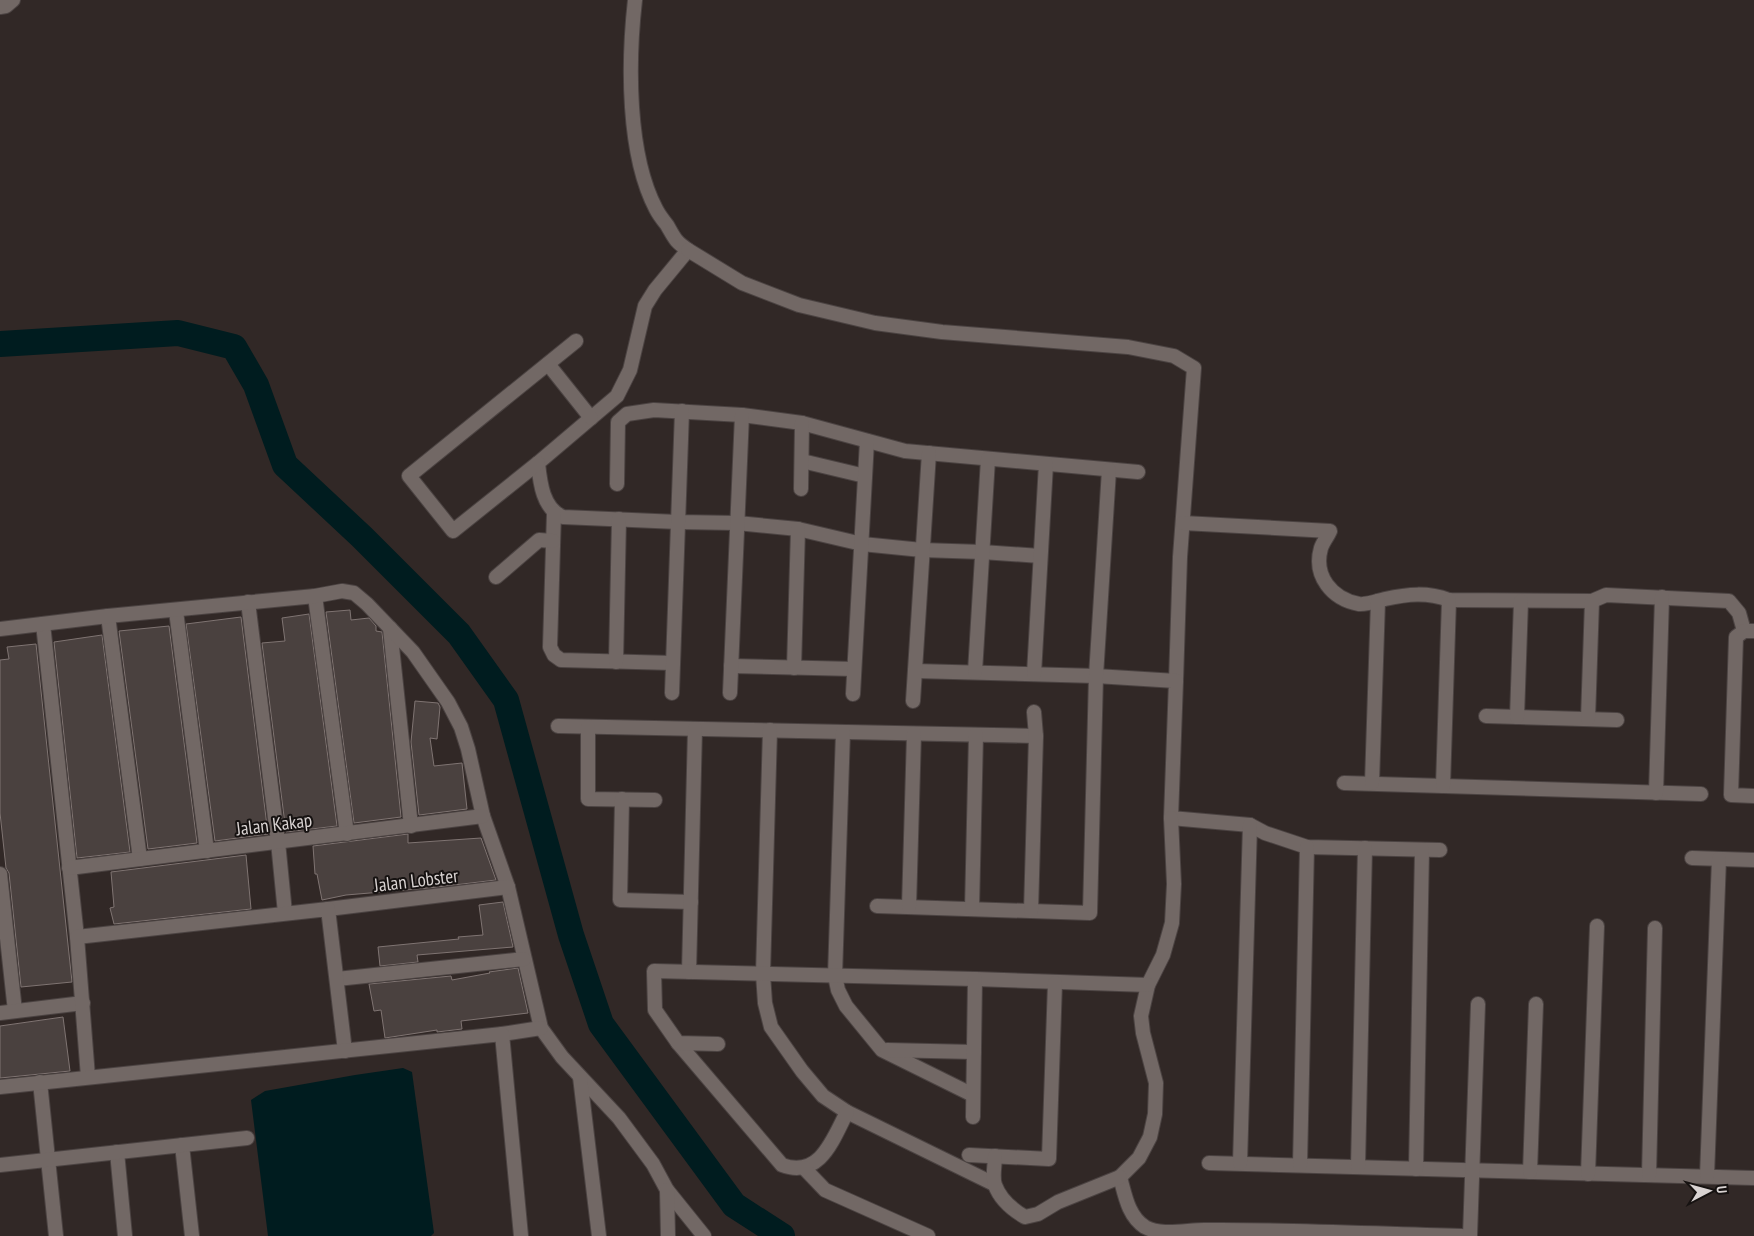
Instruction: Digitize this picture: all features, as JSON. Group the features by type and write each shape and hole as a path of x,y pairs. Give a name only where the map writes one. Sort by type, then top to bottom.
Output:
{"street":[{"path":"0,7 6,6 13,0"},
{"path":"635,0 631,85 636,148 656,210 667,225 675,241 688,250 742,283 799,305 874,323 942,332 1128,347 1174,356 1194,368 1183,523 1176,681 1171,818 1174,884 1172,923 1163,955 1148,985 1142,1016 1143,1033 1156,1083 1155,1114 1150,1137 1138,1158 1120,1177 1058,1202 1038,1214 1026,1217 1015,1211 1004,1200 994,1184 848,1112 823,1096 802,1070 771,1028 765,1003 763,974 770,730"},
{"path":"576,341 409,476 453,531 538,463 617,396 630,370 644,306 688,250"},
{"path":"548,364 591,418"},
{"path":"618,484 618,422 626,414 654,410 742,415 802,423 905,451 1138,472"},
{"path":"672,693 682,411"},
{"path":"730,693 742,415"},
{"path":"801,489 802,423"},
{"path":"853,694 867,441"},
{"path":"913,701 928,453"},
{"path":"975,672 988,459"},
{"path":"802,461 866,476"},
{"path":"538,463 539,475 548,505 554,513 563,517 737,523 798,529 862,544 922,550 1040,556"},
{"path":"1034,674 1046,464"},
{"path":"876,906 1090,913 1096,676 1109,470"},
{"path":"554,513 550,647 554,656 561,660 672,663"},
{"path":"616,662 619,519"},
{"path":"1183,523 1330,531 1321,548 1320,568 1325,584 1338,597 1360,604 1399,596 1421,594 1449,600 1592,601 1606,595 1729,601 1739,613 1749,631 1736,637 1731,795 1754,796"},
{"path":"794,668 798,529"},
{"path":"496,577 539,540 553,541"},
{"path":"0,629 108,616 176,611 315,596 342,591 354,594 367,604 413,652 448,702 461,727 468,749 483,816 508,887 541,1028 562,1057 619,1118 653,1164 667,1190 704,1236"},
{"path":"315,596 347,834"},
{"path":"1656,793 1662,597"},
{"path":"1443,786 1449,600"},
{"path":"1372,783 1378,601"},
{"path":"1517,717 1521,601"},
{"path":"1588,719 1592,601"},
{"path":"248,602 285,913"},
{"path":"176,611 207,851"},
{"path":"108,616 140,859"},
{"path":"44,624 77,937 88,1077"},
{"path":"390,628 411,826"},
{"path":"731,666 854,669"},
{"path":"915,670 1096,676 1176,681"},
{"path":"1031,911 1036,736 1034,712"},
{"path":"1486,716 1617,720"},
{"path":"558,726 1036,736"},
{"path":"588,727 588,799 655,800"},
{"path":"689,972 695,729"},
{"path":"843,732 835,976 838,990 846,1006 882,1050 973,1095"},
{"path":"909,907 914,734"},
{"path":"972,909 976,735"},
{"path":"1344,783 1701,794"},
{"path":"622,800 620,900 691,902"},
{"name":"Jalan Kakap","path":"69,868 483,816"},
{"path":"1171,818 1250,825 1265,833 1307,846 1440,850"},
{"path":"1240,1163 1250,825"},
{"path":"1300,1165 1307,846"},
{"path":"1358,1167 1366,848"},
{"path":"1416,1169 1422,850"},
{"path":"1692,858 1754,860"},
{"path":"1707,1176 1719,859"},
{"path":"0,874 4,948 15,1011"},
{"name":"Jalan Lobster","path":"77,937 508,887"},
{"path":"328,909 346,1051"},
{"path":"1588,1174 1597,926"},
{"path":"1649,1175 1655,928"},
{"path":"337,979 524,959"},
{"path":"848,1112 826,1151 816,1162 804,1168 792,1169 782,1165 678,1043 655,1010 654,971 1148,985"},
{"path":"973,1117 975,979"},
{"path":"969,1155 1049,1159 1055,983"},
{"path":"0,1013 83,1003"},
{"path":"1470,1236 1478,1004"},
{"path":"1530,1172 1536,1004"},
{"path":"0,1087 502,1034 541,1028"},
{"path":"502,1034 521,1236"},
{"path":"678,1043 718,1044"},
{"path":"882,1050 974,1052"},
{"path":"580,1077 599,1236"},
{"path":"40,1082 56,1236"},
{"path":"0,1165 247,1138"},
{"path":"182,1145 192,1236"},
{"path":"117,1152 126,1236"},
{"path":"994,1184 995,1156"},
{"path":"1209,1163 1754,1178"},
{"path":"804,1168 825,1190 928,1236"},
{"path":"1120,1177 1132,1215 1145,1228 1164,1233 1188,1230 1249,1233 1462,1236"},
{"path":"667,1190 668,1236"}],"water":[{"path":"403,1068 412,1072 434,1233 431,1236 268,1236 251,1100 265,1091"}],"building":[{"path":"350,610 351,620 369,618 376,626 376,631 382,632 401,817 354,823 326,612"},
{"path":"309,614 337,826 286,832 262,643 285,641 282,618"},
{"path":"241,617 268,834 215,841 186,624"},
{"path":"169,626 197,843 148,849 119,631"},
{"path":"102,635 130,852 77,858 54,642"},
{"path":"36,644 72,982 21,987 9,873 6,868 0,813 0,660 9,659 7,647"},
{"path":"415,701 438,703 440,707 437,739 430,738 434,766 462,763 467,809 419,815 411,742"},
{"path":"408,834 408,843 481,838 496,880 346,895 322,900 317,874 315,874 313,846"},
{"path":"246,855 251,909 114,924 110,908 114,907 111,872"},
{"path":"503,902 513,947 417,955 418,962 380,966 378,947 483,935 479,905"},
{"path":"518,968 528,1013 461,1021 462,1029 437,1032 437,1030 385,1038 381,1010 374,1011 369,984 451,976 452,980"},
{"path":"63,1017 70,1071 0,1078 0,1026"}],"waterway":[{"path":"0,344 178,333 234,347 256,385 285,465 362,537 459,634 506,700 571,935 601,1024 734,1205 782,1236"}]}
